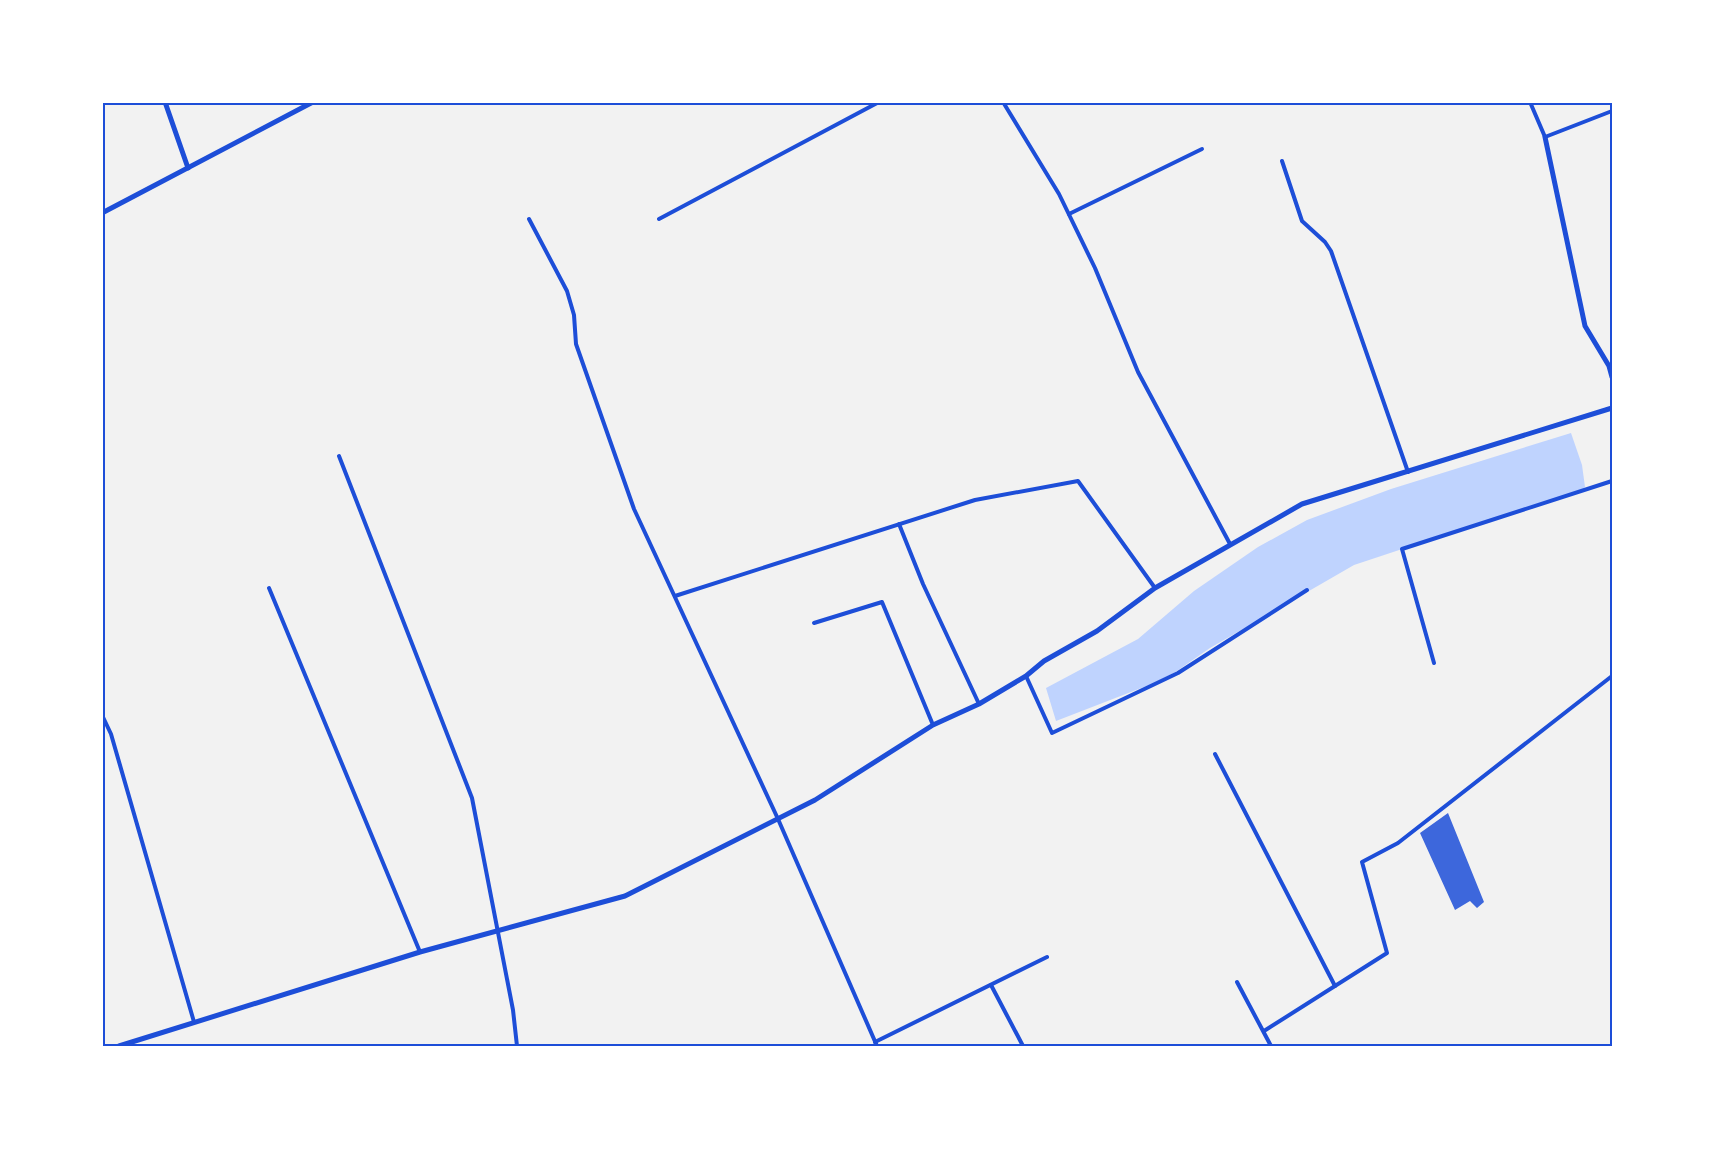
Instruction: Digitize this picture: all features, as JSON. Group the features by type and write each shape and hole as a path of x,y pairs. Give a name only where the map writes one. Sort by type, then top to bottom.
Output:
{"street":[{"path":"165,102 188,168"},
{"path":"102,213 313,102"},
{"path":"1545,137 1586,326 1611,364 1612,377"},
{"path":"119,1046 420,952 625,896 815,800 933,725 979,704 1026,676 1044,661 1097,632 1155,588 1302,504 1612,408"}],"lane":[{"path":"659,219 879,102"},
{"path":"1003,102 1059,194 1095,268 1138,372 1230,544"},
{"path":"1530,102 1545,137 1612,111"},
{"path":"1069,214 1202,149"},
{"path":"1282,161 1302,220 1331,251 1408,472"},
{"path":"529,219 567,291 574,315 576,344 631,500 778,819 876,1044 1047,957"},
{"path":"339,456 472,798 499,931 513,1010 517,1046"},
{"path":"675,596 975,500 1078,481 1155,588"},
{"path":"1434,663 1402,549 1612,481"},
{"path":"899,524 923,584 979,704"},
{"path":"269,588 420,952"},
{"path":"1026,676 1052,733 1178,673 1307,590"},
{"path":"814,623 882,602 933,725"},
{"path":"1264,1031 1387,953 1362,862 1398,843 1612,676"},
{"path":"102,715 111,734 194,1022"},
{"path":"1216,754 1335,986"},
{"path":"1236,982 1271,1046"},
{"path":"991,985 1023,1046"}],"water":[{"path":"1571,433 1582,465 1585,487 1583,489 1354,565 1210,648 1174,673 1149,685 1056,721 1046,688 1138,639 1194,591 1258,547 1307,520 1391,489"}],"building":[{"path":"1448,813 1484,902 1477,908 1470,901 1455,910 1420,833"}]}
